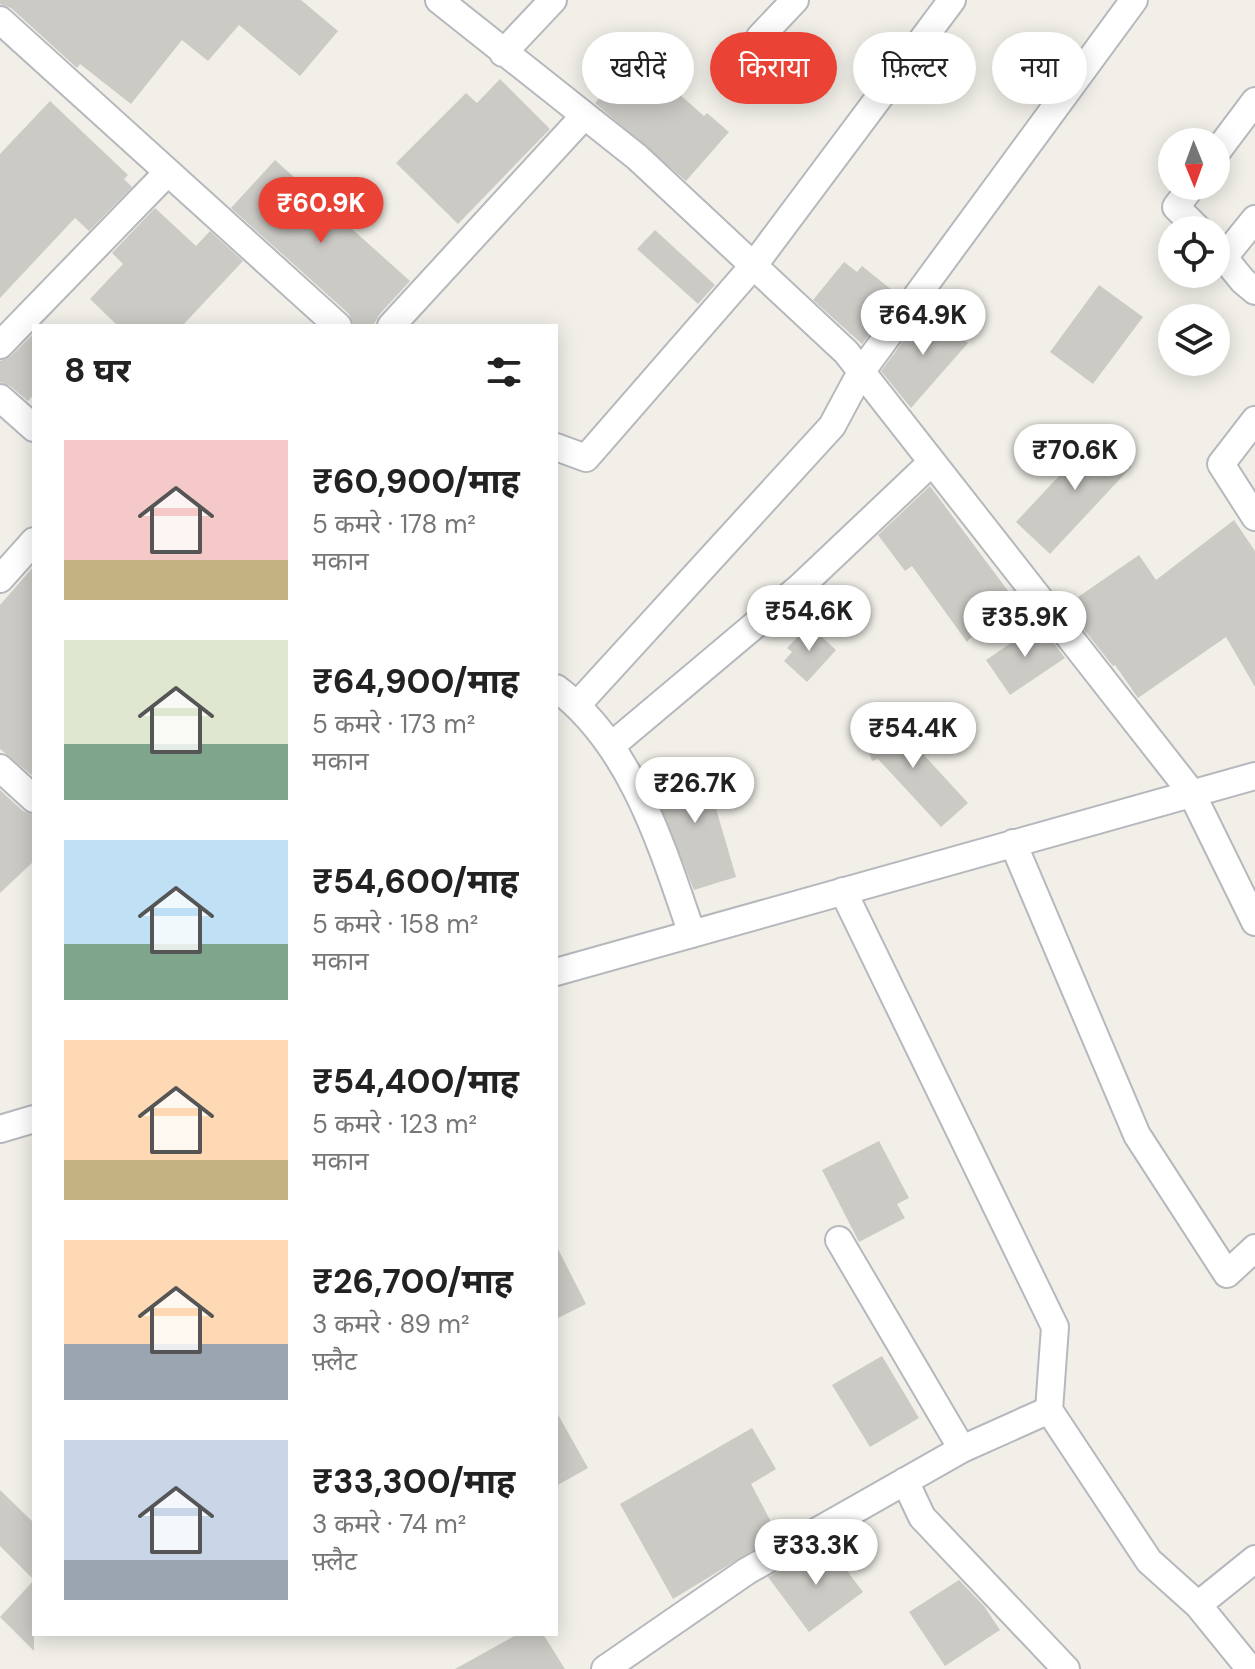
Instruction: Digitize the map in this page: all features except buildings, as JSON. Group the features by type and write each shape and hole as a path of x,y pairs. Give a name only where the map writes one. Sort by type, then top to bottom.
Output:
{"street":[{"path":"439,0 637,157 846,352 1191,792 1255,922"},
{"path":"503,53 553,0"},
{"path":"765,32 795,0"},
{"path":"558,448 586,458 754,265 952,0"},
{"path":"578,704 832,426 861,372 1134,0"},
{"path":"0,20 336,324"},
{"path":"1230,134 1255,101"},
{"path":"405,321 584,116"},
{"path":"0,345 168,172"},
{"path":"1181,200 1176,207 1185,216"},
{"path":"1230,243 1255,219"},
{"path":"1230,265 1255,291"},
{"path":"0,398 32,426"},
{"path":"1255,420 1221,464 1255,517"},
{"path":"611,746 800,587 932,462"},
{"path":"0,579 32,543"},
{"path":"558,689 578,704 611,746 658,838 692,934"},
{"path":"0,768 32,797"},
{"path":"558,971 1255,776"},
{"path":"1013,843 1137,1135 1227,1274 1255,1248"},
{"path":"843,891 1055,1327 1049,1410 1149,1561 1198,1605 1250,1669"},
{"path":"839,1240 962,1449"},
{"path":"605,1669 747,1571 962,1449 1049,1410"},
{"path":"905,1481 922,1517 1066,1669"},
{"path":"1198,1605 1255,1559"}]}
